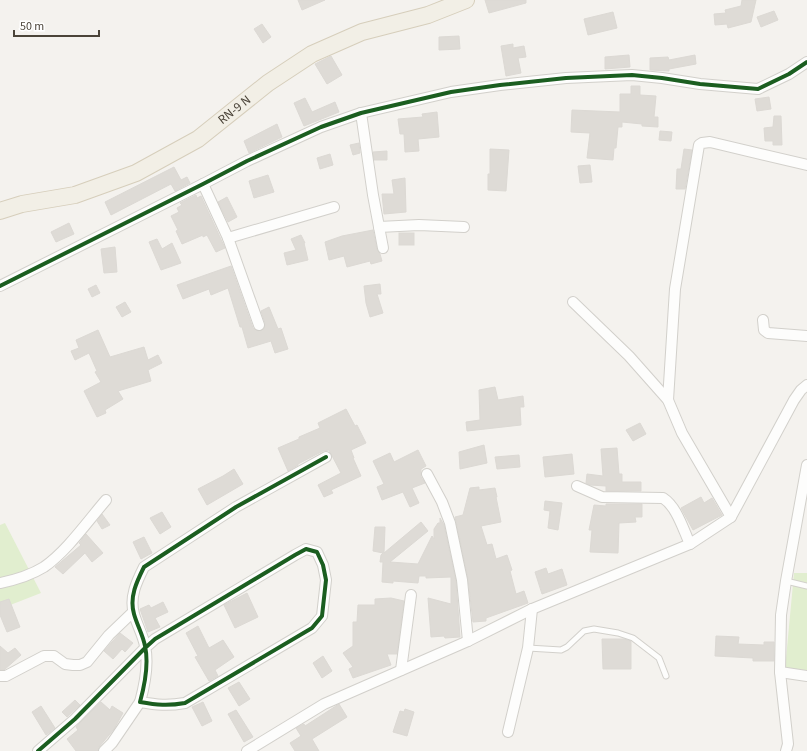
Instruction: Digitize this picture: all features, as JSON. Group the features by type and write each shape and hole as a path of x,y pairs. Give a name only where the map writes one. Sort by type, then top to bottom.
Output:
{"main road":[{"name":"RN-9 N","path":"0,211 22,204 74,195 136,173 198,139 268,82 312,54 362,32 428,15 466,0"}],"street":[{"path":"0,286 247,161 314,130 361,113 451,92 566,78 632,75 700,84 758,89 789,74 807,62"},
{"path":"361,113 373,195 383,248"},
{"path":"668,400 675,289 699,145 710,142 807,165"},
{"path":"203,184 228,238 259,325"},
{"path":"228,238 334,207"},
{"path":"379,227 419,225 464,227"},
{"path":"573,302 629,356 668,400 682,433 731,517"},
{"path":"763,320 764,330 768,332 807,336"},
{"path":"247,751 324,704 468,641 532,609 690,544 731,517 794,400 801,390 807,385"},
{"path":"104,751 112,743 140,702 146,682 145,648 133,612 132,597 136,582 144,567 236,507 326,457"},
{"path":"786,751 788,744 780,672 781,615 807,465"},
{"path":"427,474 442,502 450,523 462,580 468,641"},
{"path":"578,486 602,497 663,498 674,509 690,544"},
{"path":"0,583 18,579 43,567 68,544 106,500"},
{"path":"38,751 75,719 155,639 306,549 317,552 323,565 326,580 322,616 312,628 185,703 170,706 140,702"},
{"path":"401,670 411,595"},
{"path":"508,732 528,648 532,609"},
{"path":"0,676 6,676 44,656 54,656 65,664 80,665 87,662 109,635 133,612"},
{"path":"780,672 807,676"}],"lane":[{"path":"786,581 807,586"},
{"path":"528,648 561,650 567,647 584,631 594,629 618,633 632,638 659,658 666,676"}],"green space":[{"path":"5,523 41,593 0,609 0,525"},
{"path":"794,573 807,573 807,671 785,669"}],"building":[{"path":"298,0 325,0 302,10"},
{"path":"485,0 526,0 526,3 489,13"},
{"path":"742,0 756,0 751,22 728,28 727,24 715,25 714,14 726,13 725,10 741,6"},
{"path":"774,11 778,20 761,27 757,17"},
{"path":"613,12 617,28 588,35 584,19"},
{"path":"262,24 271,37 263,43 254,29"},
{"path":"459,36 460,49 439,50 439,37"},
{"path":"513,44 513,48 524,46 526,57 518,58 521,73 506,76 501,46"},
{"path":"629,55 630,67 605,69 605,57"},
{"path":"695,55 696,64 669,69 669,71 650,70 650,58 668,57 669,60"},
{"path":"331,56 342,75 327,84 315,64"},
{"path":"631,86 640,86 640,95 656,96 654,117 658,117 658,127 642,126 642,124 622,122 622,127 618,127 613,160 587,158 590,133 571,132 572,110 620,112 620,94 631,94"},
{"path":"769,97 771,109 757,111 755,99"},
{"path":"305,98 312,112 335,102 339,112 304,126 294,103"},
{"path":"437,112 439,137 418,139 419,151 405,152 404,134 400,134 398,119 423,117 422,114"},
{"path":"774,116 781,116 782,145 773,145 773,141 765,141 764,128 773,127"},
{"path":"277,124 282,137 249,153 244,141"},
{"path":"660,131 672,132 671,141 659,140"},
{"path":"359,143 360,153 353,155 350,145"},
{"path":"490,149 509,150 506,191 488,190 488,174 490,174"},
{"path":"684,149 692,150 685,189 676,189 677,169 681,169"},
{"path":"387,151 387,160 374,160 373,152"},
{"path":"330,154 333,165 320,169 317,158"},
{"path":"590,165 592,182 580,183 578,166"},
{"path":"174,167 181,180 187,177 190,183 175,191 171,184 111,215 105,202"},
{"path":"268,175 274,192 254,198 249,181"},
{"path":"405,178 406,212 384,214 382,194 394,194 392,180"},
{"path":"196,195 197,198 201,196 225,248 216,252 207,235 203,237 203,235 182,244 176,231 178,230 171,216 179,212 177,208 182,205 180,203"},
{"path":"227,197 237,217 228,222 218,202"},
{"path":"69,223 74,234 56,242 51,232"},
{"path":"373,230 377,249 382,261 371,264 370,261 347,267 344,256 329,260 325,242 342,236"},
{"path":"399,233 414,233 414,245 399,245"},
{"path":"301,235 305,243 308,260 287,265 284,253 296,250 291,239"},
{"path":"157,239 162,249 172,243 181,263 161,270 149,242"},
{"path":"115,247 117,272 104,273 101,249"},
{"path":"231,266 253,328 258,331 264,329 265,323 261,311 269,307 278,329 281,328 288,349 275,353 271,341 248,348 228,288 211,295 209,289 183,299 177,285"},
{"path":"380,284 381,294 377,294 383,313 370,317 366,303 364,286"},
{"path":"96,285 100,293 92,297 88,289"},
{"path":"125,302 131,312 122,317 116,307"},
{"path":"98,330 110,357 144,347 148,360 158,355 162,363 148,370 151,381 118,391 123,399 105,410 106,413 97,417 84,391 101,382 95,372 97,371 89,353 75,360 71,351 79,348 76,340"},
{"path":"495,387 498,400 523,396 524,407 520,407 521,425 467,431 466,422 480,420 479,390"},
{"path":"346,409 355,426 357,425 366,443 351,450 361,476 331,490 333,493 324,497 318,485 341,473 329,450 323,451 288,471 278,448 320,428 318,423"},
{"path":"640,423 646,434 633,441 626,430"},
{"path":"484,445 487,463 460,469 459,452"},
{"path":"617,448 619,474 622,474 622,482 641,482 641,491 606,491 606,486 590,485 586,483 587,474 603,476 601,449"},
{"path":"418,450 426,466 421,469 421,477 425,483 412,488 419,503 410,507 403,492 382,500 377,487 384,484 373,461 390,453 394,462"},
{"path":"572,454 574,474 545,477 543,457"},
{"path":"519,455 520,467 497,469 495,457"},
{"path":"234,469 243,484 207,505 198,489"},
{"path":"479,487 479,490 495,488 501,522 481,526 487,545 492,544 496,559 507,555 512,570 510,571 516,594 524,591 528,603 486,618 486,621 473,622 468,579 455,517 463,515 470,488"},
{"path":"701,497 704,503 712,498 722,515 693,530 681,508"},
{"path":"545,501 562,503 558,530 548,528 550,511 544,510"},
{"path":"606,504 642,504 642,517 635,517 636,522 619,523 618,553 590,552 592,530 589,530 594,505 606,506"},
{"path":"162,512 171,527 160,534 150,518"},
{"path":"102,514 110,525 102,529 97,521"},
{"path":"440,518 444,525 456,581 460,637 431,637 428,598 451,604 451,577 426,578 426,576 419,576 418,583 393,581 393,583 382,582 383,562 380,562 381,555 383,553 373,551 375,527 385,527 384,553 421,522 428,531 390,562 418,564 432,536 434,539 434,529 438,523 440,523"},
{"path":"86,534 103,553 92,562 85,553 63,574 55,567 81,545 79,543"},
{"path":"144,537 152,553 141,559 133,542"},
{"path":"546,568 548,574 562,569 567,585 542,594 535,572"},
{"path":"247,593 258,617 235,628 224,605"},
{"path":"391,598 404,601 397,654 387,654 391,665 353,678 349,669 353,667 343,653 353,646 353,622 357,622 358,605 375,605 375,599"},
{"path":"9,599 20,627 7,632 0,615 0,602"},
{"path":"163,602 168,612 155,618 160,627 148,632 140,609 149,605 151,608"},
{"path":"198,626 209,648 223,640 234,657 215,670 218,676 209,681 195,657 198,656 186,633"},
{"path":"120,633 133,643 125,652 122,649 113,659 104,651"},
{"path":"716,636 739,637 738,644 764,645 764,642 774,642 774,661 753,661 753,658 715,656"},
{"path":"602,639 624,639 631,641 631,669 603,669"},
{"path":"0,646 8,653 15,648 21,655 4,670 0,670"},
{"path":"323,656 332,671 322,678 313,663"},
{"path":"239,682 250,699 239,706 228,688"},
{"path":"75,700 80,705 67,717 62,712"},
{"path":"101,702 110,710 112,706 123,713 114,729 99,747 98,751 76,751 67,739 78,730 76,727"},
{"path":"203,702 212,721 202,726 192,707"},
{"path":"339,704 347,717 312,739 319,751 295,751 290,743 301,736 296,728 304,724 305,726"},
{"path":"41,706 55,728 46,735 32,712"},
{"path":"405,709 414,712 407,736 393,732 400,711 404,712"},
{"path":"236,710 253,737 244,742 228,714"}],"cycle path":[{"path":"0,286 247,161 321,127 361,113 451,92 566,78 632,75 700,84 758,89 789,74 807,62"},
{"path":"38,751 75,719 145,648 155,639 306,549 317,552 323,565 326,580 322,616 312,628 185,703 162,705 140,702 146,674 147,660 146,653 145,646 143,638 134,614 132,601 136,584 144,567 236,507 326,457"}]}
